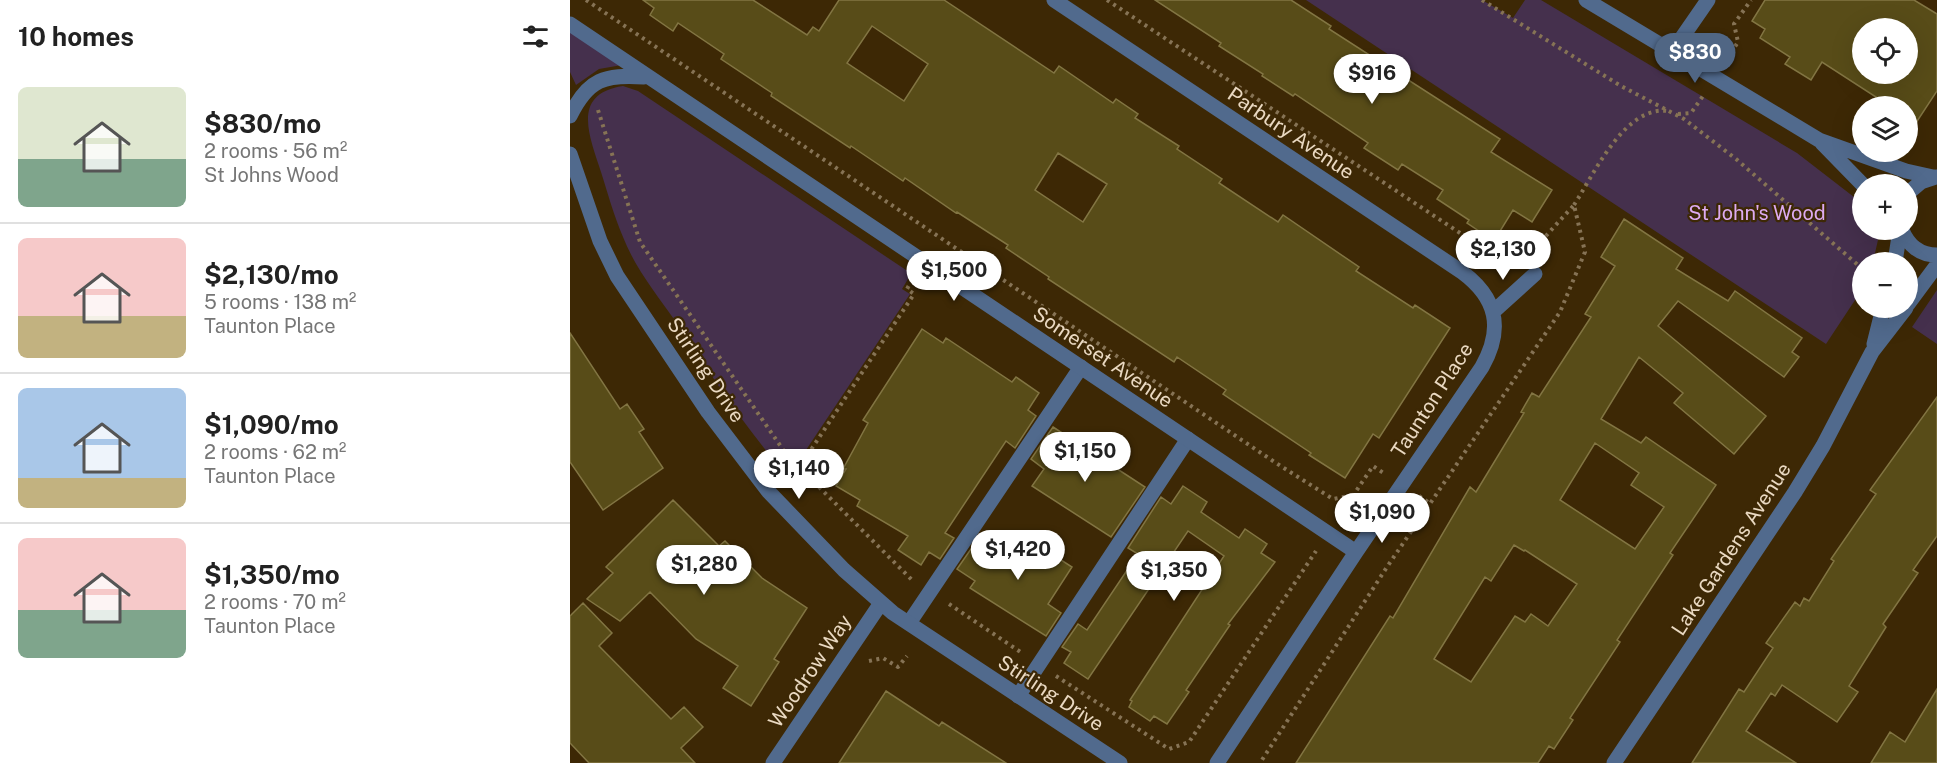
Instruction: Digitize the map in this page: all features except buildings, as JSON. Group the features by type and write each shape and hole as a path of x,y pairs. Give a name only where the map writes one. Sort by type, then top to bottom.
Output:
{"street":[{"name":"Parbury Avenue","path":"1054,0 1462,272 1482,291 1493,312"},
{"path":"1586,0 1820,140 1906,171 1935,177"},
{"path":"1672,52 1708,0"},
{"name":"Somerset Avenue","path":"570,24 1356,552"},
{"path":"570,116 580,98 591,86 603,78 647,77"},
{"path":"1820,140 1852,174"},
{"name":"Stirling Drive","path":"570,154 610,264 708,412 768,491 844,570 881,603 1120,763"},
{"path":"1918,184 1935,177"},
{"path":"1908,240 1914,248 1928,255 1937,255"},
{"name":"Lake Gardens Avenue","path":"1918,291 1937,265"},
{"path":"1493,312 1535,274"},
{"name":"Taunton Place","path":"1217,763 1487,358 1494,334 1493,312"},
{"name":"Lake Gardens Avenue","path":"1872,352 1880,318"},
{"name":"Lake Gardens Avenue","path":"1614,763 1795,492 1823,446 1872,352 1898,318"},
{"path":"909,623 1081,368"},
{"path":"1017,696 1188,439"},
{"name":"Woodrow Way","path":"773,763 881,603"}],"path":[{"path":"586,0 1286,469 1333,499 1354,494 1189,742 1168,748"},
{"path":"1107,0 1502,260"},
{"path":"1482,0 1621,86 1673,112 1736,159 1852,261"},
{"path":"591,86 640,242 786,454 910,578 930,592"},
{"path":"1574,205 1618,137 1632,122 1652,111 1673,112"},
{"path":"799,468 914,294 907,289 940,236"},
{"path":"1260,763 1387,567"},
{"path":"862,663 883,658 898,667 907,656"}],"green space":[{"name":"St John's Wood","path":"1306,0 1482,0 1513,18 1525,0 1541,0 1797,153 1852,196 1852,240 1878,240 1875,252 1852,252 1852,305 1826,344"},
{"path":"570,29 622,65 599,69 576,85 570,72"},
{"path":"623,86 638,91 909,272 902,289 910,294 788,477 743,421 716,382 640,270 623,237 592,145 588,119 590,107 596,98 606,91"},
{"path":"1937,290 1937,344 1912,327"}]}
